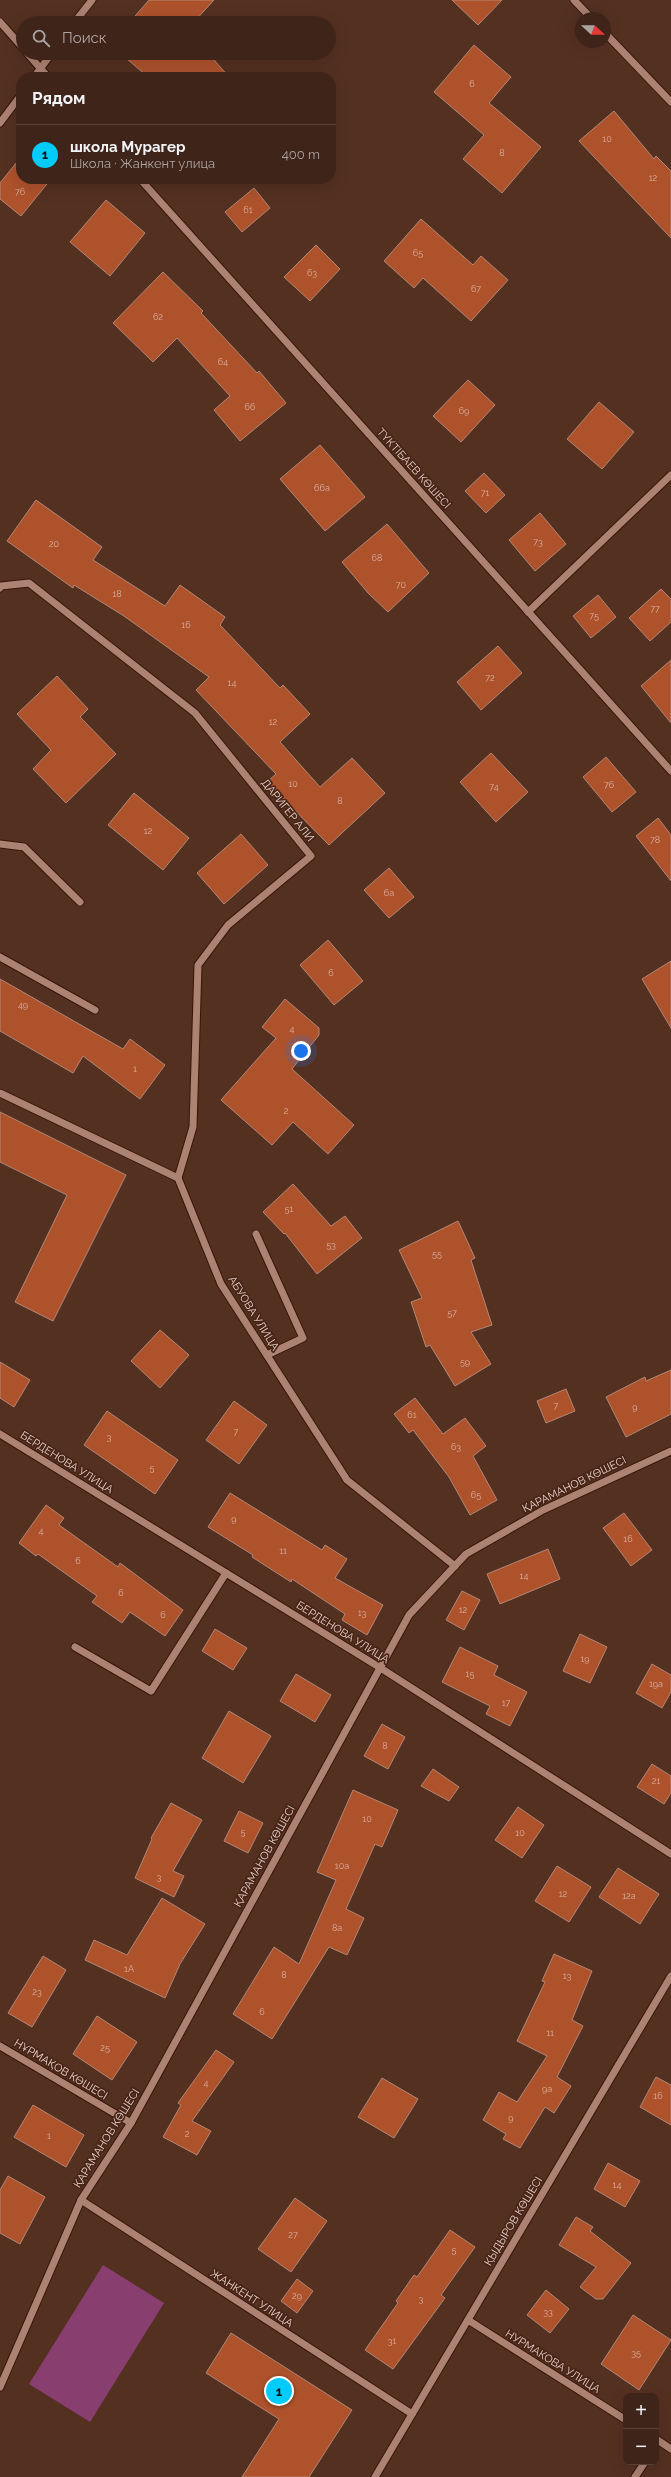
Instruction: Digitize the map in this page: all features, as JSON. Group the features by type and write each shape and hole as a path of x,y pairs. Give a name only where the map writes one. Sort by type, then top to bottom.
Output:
{"street":[{"path":"79,16 92,0"},
{"path":"574,0 585,12"},
{"path":"0,22 16,40"},
{"path":"611,39 671,102"},
{"path":"33,60 44,72"},
{"path":"37,72 46,60"},
{"path":"0,123 16,102"},
{"name":"ТҮКТІБАЕВ КӨШЕСІ","path":"144,184 671,771"},
{"path":"528,612 671,475"},
{"name":"ДАРИГЕР АЛИ","path":"0,588 2,586 29,583 195,713 311,856 228,925 198,965 193,1127 178,1178"},
{"path":"0,844 24,847 80,902"},
{"path":"0,957 95,1010"},
{"path":"0,1093 178,1178"},
{"name":"АБУОВА УЛИЦА","path":"178,1178 221,1284 347,1480 455,1566"},
{"path":"256,1234 303,1338 267,1355"},
{"name":"БЕРДЕНОВА УЛИЦА","path":"0,1434 379,1667 671,1854"},
{"name":"ҚАРАМАНОВ КӨШЕСІ","path":"0,2387 81,2200 131,2123 379,1667 409,1615 466,1554 543,1510 671,1451"},
{"path":"75,1647 151,1691 226,1573"},
{"name":"ҚЫДЫРОВ КӨШЕСІ","path":"375,2477 671,1976"},
{"name":"НҰРМАҚОВ КӨШЕСІ","path":"0,2046 131,2123"},
{"name":"ЖАНКЕНТ УЛИЦА","path":"81,2200 412,2414"},
{"name":"НУРМАКОВА УЛИЦА","path":"468,2320 623,2418"},
{"path":"659,2443 671,2449"},
{"path":"635,2477 643,2465"}],"shaded area":[{"path":"103,2265 164,2303 90,2422 29,2384"}],"building":[{"path":"149,0 214,0 199,16 135,16"},
{"path":"452,0 502,0 478,25"},
{"path":"474,45 511,77 489,103 541,147 502,193 463,159 484,135 434,92"},
{"path":"128,60 214,60 225,72 142,72"},
{"path":"614,111 654,159 656,156 671,171 671,238 579,141"},
{"path":"16,163 16,184 47,184 21,216 0,199 0,183"},
{"path":"254,188 270,208 242,232 225,212"},
{"path":"106,200 145,233 110,276 70,242"},
{"path":"421,219 473,265 481,256 508,280 471,321 423,278 414,288 384,261"},
{"path":"316,245 340,269 310,301 284,277"},
{"path":"163,272 203,311 201,313 257,373 259,371 286,403 240,441 214,410 230,396 177,338 153,362 113,323"},
{"path":"468,380 495,405 461,442 433,416"},
{"path":"599,402 634,432 602,469 567,439"},
{"path":"320,445 365,497 325,531 280,479"},
{"path":"484,473 505,495 486,513 465,491"},
{"path":"36,500 102,547 93,560 165,606 180,585 225,617 220,625 280,688 283,685 310,714 280,742 320,787 352,758 385,793 329,845 267,782 276,774 196,690 209,677 124,616 74,585 73,588 7,541"},
{"path":"540,513 566,544 535,571 509,540"},
{"path":"387,524 429,573 388,612 368,593 342,562"},
{"path":"661,589 671,599 671,622 650,641 629,618"},
{"path":"598,595 616,617 591,638 573,616"},
{"path":"498,646 522,673 481,710 457,682"},
{"path":"671,660 671,723 641,686"},
{"path":"57,676 88,709 80,717 116,754 66,803 33,769 51,750 17,714"},
{"path":"491,753 528,792 496,822 460,782"},
{"path":"606,757 636,792 612,812 583,777"},
{"path":"134,793 189,838 163,870 108,825"},
{"path":"658,818 671,835 671,881 636,836"},
{"path":"241,834 268,865 224,904 197,873"},
{"path":"389,868 414,897 389,918 364,890"},
{"path":"328,940 363,981 334,1005 300,965"},
{"path":"671,961 671,1028 642,979"},
{"path":"0,979 123,1049 130,1039 165,1065 140,1099 83,1056 73,1073 0,1031"},
{"path":"285,999 319,1028 319,1035 292,1069 354,1125 328,1154 293,1122 272,1145 221,1100 276,1038 262,1027"},
{"path":"0,1112 126,1175 53,1321 15,1302 67,1195 0,1162"},
{"path":"293,1184 331,1226 345,1216 362,1238 317,1274 285,1233 284,1234 263,1212"},
{"path":"458,1221 475,1258 471,1260 492,1325 471,1332 491,1364 455,1386 430,1345 426,1347 411,1302 422,1298 399,1250"},
{"path":"160,1330 189,1355 160,1388 131,1361"},
{"path":"0,1362 30,1380 14,1407 0,1398"},
{"path":"671,1370 671,1414 626,1437 606,1397 645,1377 646,1381"},
{"path":"566,1389 575,1411 546,1423 537,1401"},
{"path":"415,1398 443,1434 465,1418 486,1446 473,1456 497,1500 470,1515 449,1477 413,1430 409,1433 394,1414"},
{"path":"234,1401 267,1425 239,1464 206,1440"},
{"path":"107,1411 178,1460 155,1494 84,1445"},
{"path":"230,1493 322,1550 325,1545 347,1559 335,1578 383,1605 367,1635 342,1620 345,1614 292,1579 291,1582 252,1557 253,1555 208,1527"},
{"path":"46,1505 64,1518 59,1525 118,1567 120,1563 183,1610 165,1636 130,1612 122,1623 92,1602 97,1596 38,1554 36,1556 19,1543"},
{"path":"624,1513 652,1550 631,1566 603,1528"},
{"path":"548,1549 560,1579 500,1604 487,1574"},
{"path":"462,1591 480,1600 464,1630 446,1620"},
{"path":"215,1629 247,1648 233,1670 202,1651"},
{"path":"580,1634 607,1647 590,1683 563,1671"},
{"path":"460,1647 498,1666 494,1675 527,1692 510,1726 486,1714 490,1706 442,1682"},
{"path":"652,1664 671,1675 671,1692 662,1708 636,1693"},
{"path":"296,1674 331,1695 315,1722 280,1701"},
{"path":"229,1711 271,1736 243,1783 202,1758"},
{"path":"382,1724 405,1737 388,1769 364,1756"},
{"path":"652,1764 671,1776 671,1793 664,1804 637,1787"},
{"path":"433,1769 459,1787 449,1801 421,1786"},
{"path":"353,1790 398,1810 382,1847 375,1844 346,1909 364,1918 347,1955 329,1947 272,2039 233,2014 274,1947 299,1964 336,1880 317,1872"},
{"path":"171,1803 202,1820 173,1871 184,1876 174,1897 135,1878 152,1839 151,1838"},
{"path":"518,1807 544,1825 522,1858 495,1840"},
{"path":"239,1811 263,1823 248,1853 224,1841"},
{"path":"557,1866 591,1887 569,1922 535,1901"},
{"path":"618,1868 659,1894 640,1924 599,1897"},
{"path":"162,1898 205,1924 180,1964 165,1998 85,1960 94,1940 127,1955"},
{"path":"554,1954 592,1971 572,2020 583,2026 557,2077 571,2086 554,2113 545,2107 520,2148 503,2139 506,2134 483,2120 499,2092 517,2102 547,2056 517,2041 545,1982 542,1981"},
{"path":"43,1956 66,1970 32,2027 8,2013"},
{"path":"97,2016 137,2042 112,2080 73,2054"},
{"path":"216,2050 234,2062 192,2121 211,2131 197,2155 163,2137 181,2105 178,2103"},
{"path":"656,2077 671,2085 671,2125 640,2107"},
{"path":"382,2078 418,2099 394,2138 358,2117"},
{"path":"33,2105 84,2135 66,2167 14,2137"},
{"path":"608,2163 640,2181 625,2207 594,2189"},
{"path":"8,2176 45,2197 20,2244 0,2233 0,2190"},
{"path":"295,2198 327,2221 291,2272 258,2249"},
{"path":"576,2217 593,2227 590,2231 631,2263 603,2299 596,2299 580,2287 596,2267 559,2245"},
{"path":"450,2230 475,2247 441,2295 445,2298 393,2369 365,2350 398,2303 396,2301 414,2275 417,2277"},
{"path":"297,2279 313,2291 297,2313 281,2301"},
{"path":"546,2290 569,2309 550,2333 527,2315"},
{"path":"633,2315 671,2340 639,2390 601,2364"},
{"path":"231,2333 352,2410 309,2477 242,2477 279,2419 206,2373"}],"place":[{"name":"школа Мурагер","path":"279,2391"}]}
